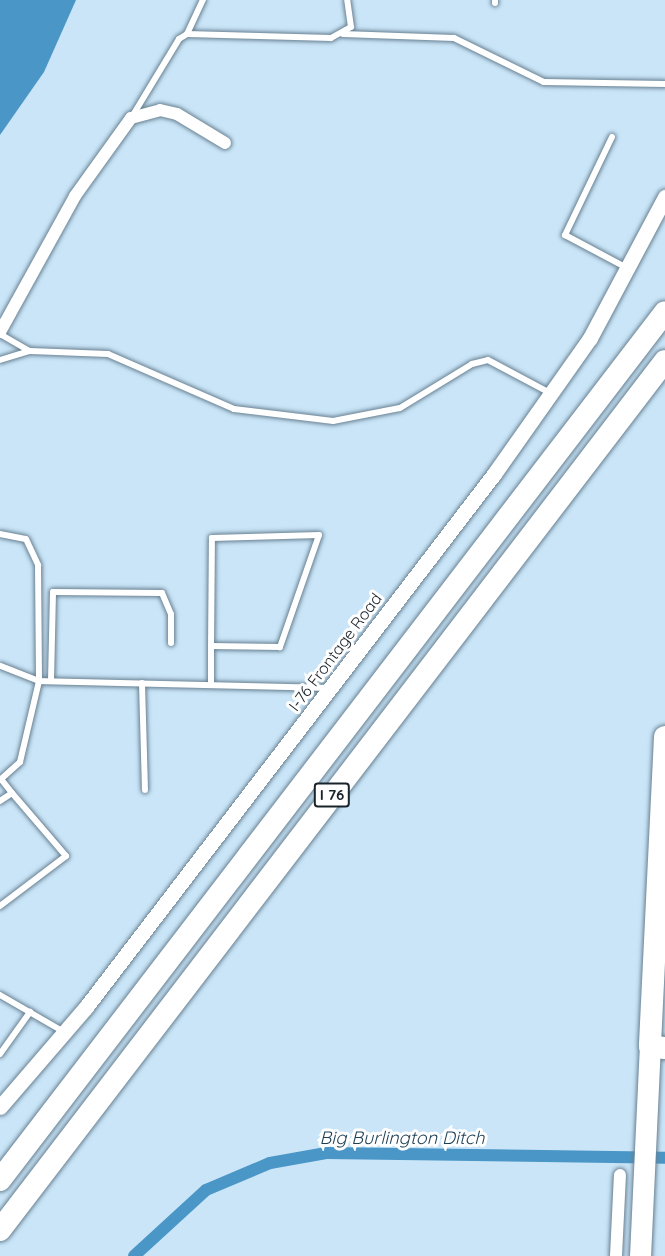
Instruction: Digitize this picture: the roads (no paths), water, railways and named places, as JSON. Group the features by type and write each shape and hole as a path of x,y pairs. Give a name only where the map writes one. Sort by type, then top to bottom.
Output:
{"highway":[{"name":"I 76","path":"0,1180 665,312"},
{"name":"I 76","path":"0,1230 665,361"},
{"path":"640,1256 646,1137 657,1047 665,737"}],"street":[{"path":"0,333 75,196 131,118 159,110 177,114 225,143"},
{"name":"I-76 Frontage Road","path":"0,1107 64,1033 330,688 550,394 629,270 665,197"},
{"path":"616,1256 620,1175"}],"lane":[{"path":"188,34 202,0"},
{"path":"342,34 352,19 347,0"},
{"path":"131,118 179,39 188,34 331,38 342,34 454,38 544,82 665,84"},
{"path":"612,136 565,235 629,270"},
{"path":"0,333 30,351"},
{"path":"0,360 30,351 108,354 234,409 273,417 333,421 390,411 488,360 550,394"},
{"path":"0,534 26,539 38,565 39,681 20,762 0,780 66,856 0,906"},
{"path":"211,646 280,647 319,535 212,538 211,646 211,685"},
{"path":"51,681 53,591 162,593 171,614 171,643"},
{"path":"1,666 39,681 330,688"},
{"path":"142,683 145,790"},
{"path":"0,801 12,793"},
{"path":"0,995 64,1033"},
{"path":"0,1054 30,1012"}],"water":[{"path":"0,0 76,0 44,72 0,135"}],"waterway":[{"name":"Big Burlington Ditch","path":"134,1256 206,1190 270,1163 326,1153 665,1158"}]}
